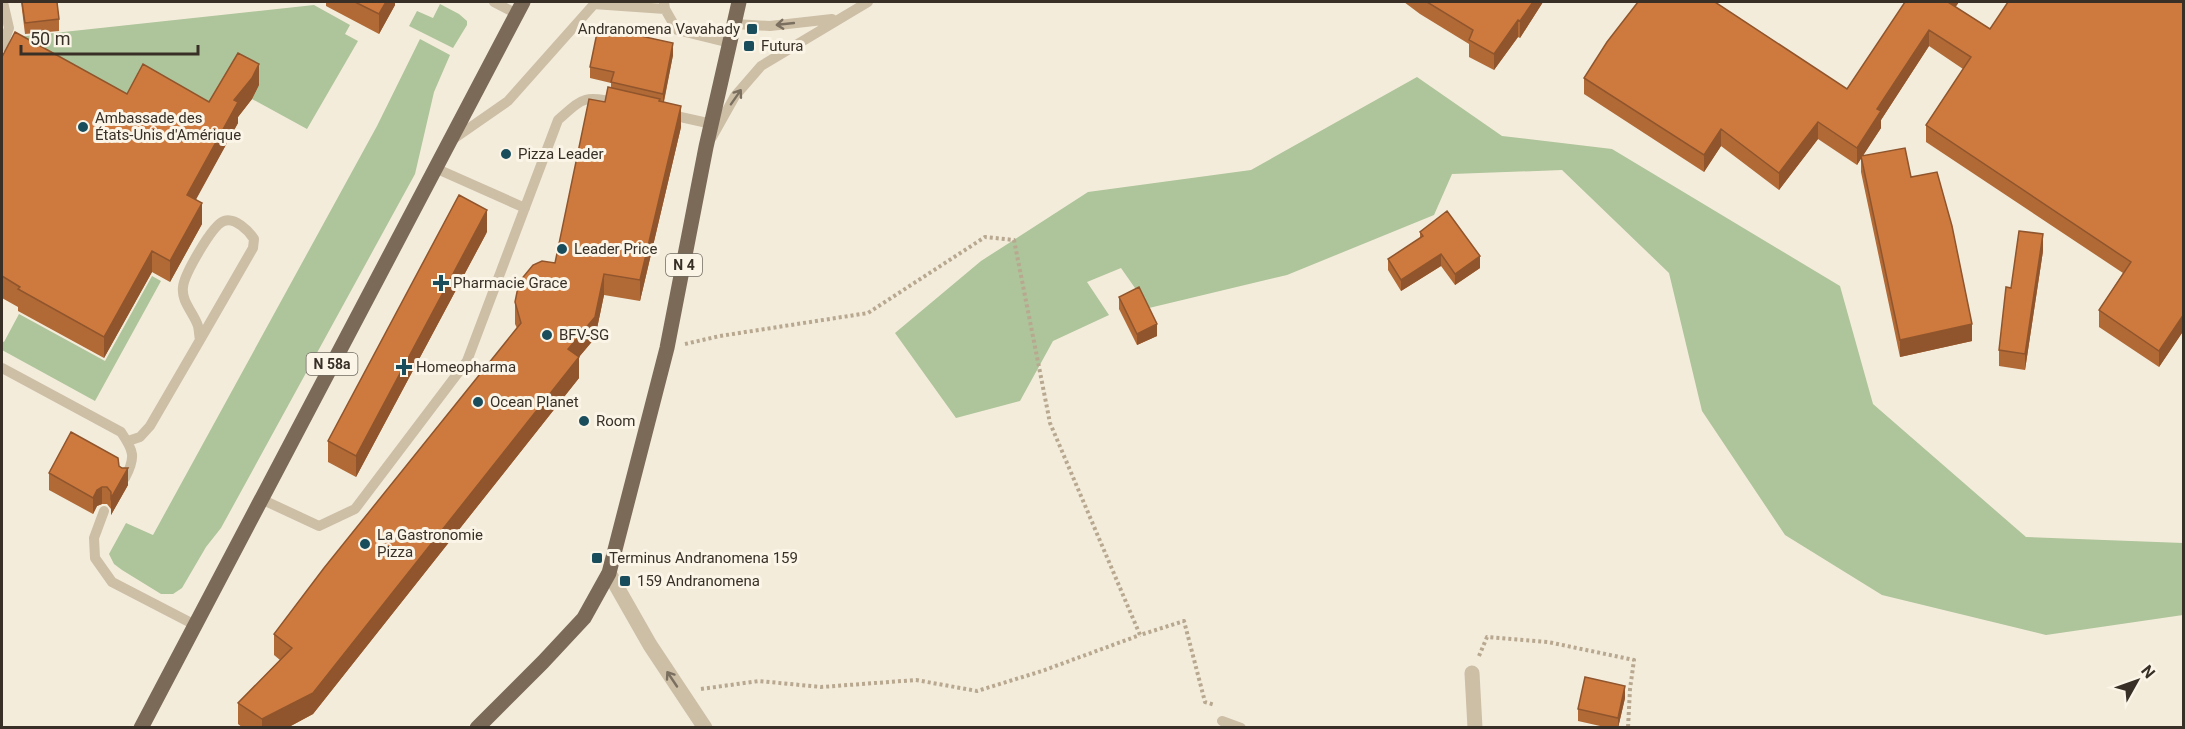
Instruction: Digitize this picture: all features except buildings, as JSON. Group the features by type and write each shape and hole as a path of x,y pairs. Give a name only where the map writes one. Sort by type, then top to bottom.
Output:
{"main road":[{"name":"N 4","path":"477,728 584,618 609,573 667,348 706,147 739,2"},
{"name":"N 58a","path":"141,728 520,8"}],"street":[{"path":"609,573 650,645 705,728"},
{"path":"1472,673 1475,728"}],"lane":[{"path":"2,47 9,28 3,2"},
{"path":"494,2 520,8"},
{"path":"706,147 735,96 761,66 836,19 868,2"},
{"path":"449,142 508,101 595,3 664,5 677,30 730,43"},
{"path":"735,24 770,26 836,19"},
{"path":"261,499 319,526 355,509 466,361 558,120 580,100 595,98 630,106"},
{"path":"654,111 712,124"},
{"path":"435,168 525,208"},
{"path":"128,441 140,437 150,426 200,340 253,248 254,239 248,231 233,221 224,220 216,227 185,275 182,290 197,324 200,340"},
{"path":"2,368 121,432 132,447 133,463 125,478"},
{"path":"104,511 94,538 95,558 112,582 195,625"},
{"path":"1222,721 1242,728"}],"path":[{"path":"699,341 868,313 985,237 1014,240 1050,423 1140,636"},
{"path":"680,690 759,681 821,687 916,680 976,691 1042,671 1184,621 1205,702 1226,708"},
{"path":"1472,673 1487,636 1548,642 1634,660 1628,728"}],"green space":[{"path":"440,4 467,21 467,25 453,48 409,26 417,11 433,18"},
{"path":"314,5 350,25 345,34 358,41 307,129 252,99 259,85 209,123 116,134 17,37"},
{"path":"420,39 450,55 434,92 415,174 221,528 206,547 182,588 173,594 161,594 114,564 109,554 126,523 153,535 377,126"},
{"path":"1417,77 1502,136 1612,149 1840,286 1873,404 2026,537 2183,543 2183,615 2046,635 1882,595 1785,535 1702,411 1669,273 1562,170 1452,174 1434,215 1287,275 1149,308 1121,268 1087,282 1109,315 1053,341 1020,401 956,418 895,333 981,261 1088,192 1251,170"},
{"path":"152,276 161,281 95,401 2,350 2,341 4,342 19,314 105,361"}],"place":[{"name":"Andranomena Vavahady","path":"752,29"},
{"name":"Futura","path":"749,46"},
{"name":"Ambassade des États-Unis d'Amérique","path":"83,127"},
{"name":"Pizza Leader","path":"506,154"},
{"name":"Leader Price","path":"562,249"},
{"name":"Pharmacie Grace","path":"441,283"},
{"name":"BFV-SG","path":"547,335"},
{"name":"Homeopharma","path":"404,367"},
{"name":"Ocean Planet","path":"478,402"},
{"name":"Room","path":"584,421"},
{"name":"La Gastronomie Pizza","path":"365,544"},
{"name":"Terminus Andranomena 159","path":"597,558"},
{"name":"159 Andranomena","path":"625,581"}]}
